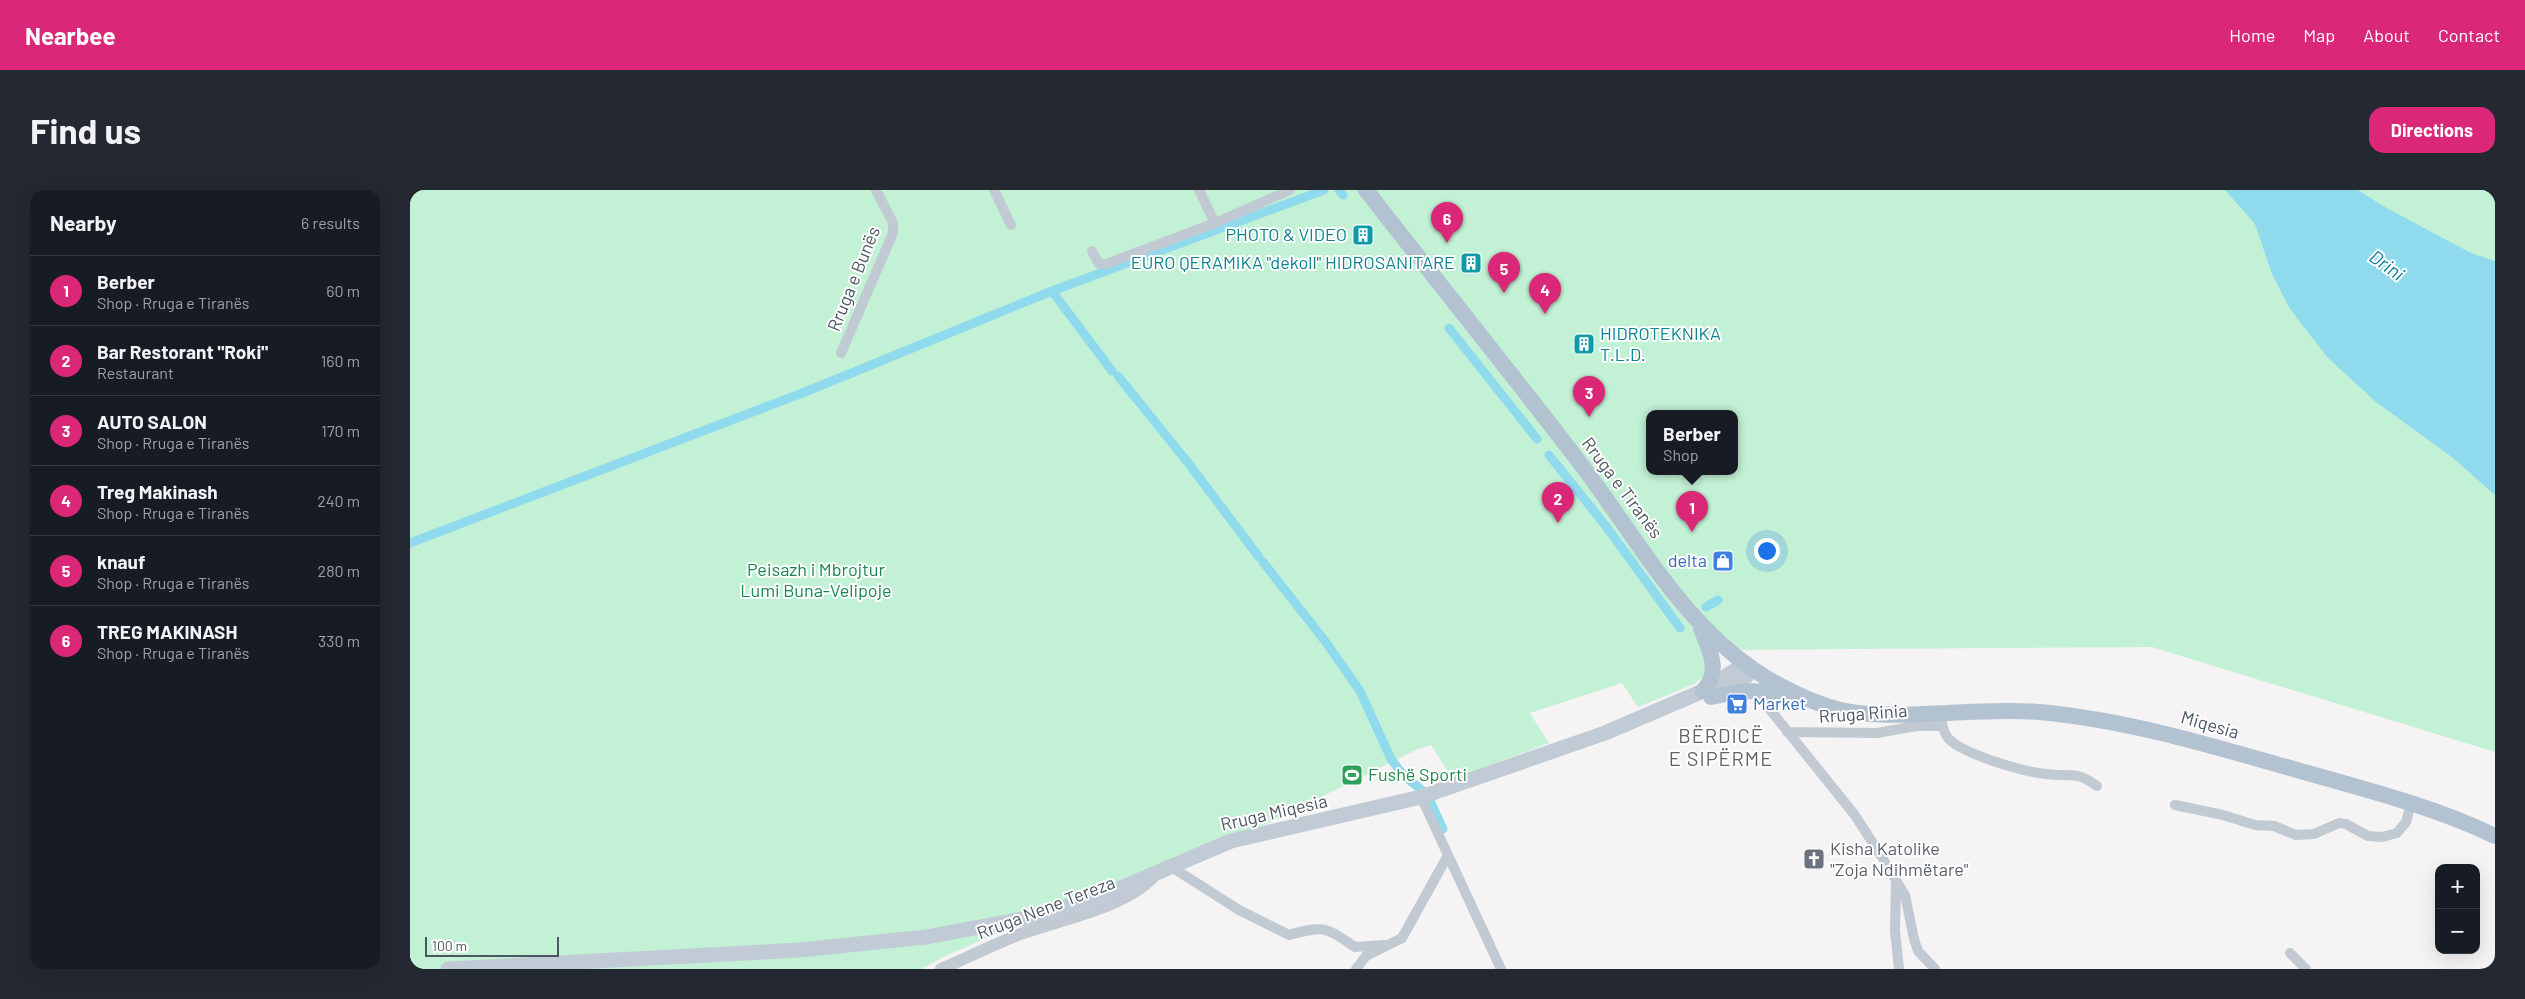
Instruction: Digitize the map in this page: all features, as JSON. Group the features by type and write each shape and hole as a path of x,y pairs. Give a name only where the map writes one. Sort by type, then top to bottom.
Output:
{"main road":[{"name":"Rruga e Tiranës","path":"1366,190 1576,457 1680,601 1698,621"},
{"path":"1698,621 1748,665 1798,694"},
{"path":"1698,621 1713,659 1713,673 1707,694 1755,691 1798,694"},
{"name":"Rruga Miqesia","path":"448,969 799,950 880,942 991,926 1078,904 1212,848 1252,835 1345,816 1440,791 1625,725 1653,711 1707,694 1748,665"},
{"name":"Miqesia","path":"1798,694 1841,710 1857,713 1903,714 1941,719 2006,710 2108,720 2174,735 2411,804 2495,836"}],"street":[{"name":"Rruga e Bunës","path":"841,353 893,233 893,223 876,190"},
{"path":"994,190 1011,225"},
{"path":"1199,190 1215,223"},
{"path":"1092,251 1099,264 1106,264 1215,223 1290,190"},
{"path":"1755,691 1854,814 1906,895 1918,951 1935,969"},
{"path":"1941,719 1952,742 1986,758 2011,767 2046,774 2076,774 2097,786"},
{"name":"Rruga Rinia","path":"1787,732 1876,732 1916,726 1941,719"},
{"path":"1422,796 1447,857 1501,969"},
{"path":"2175,805 2222,815 2255,825 2274,826 2296,835 2314,834 2339,823 2346,824 2368,836 2382,837 2397,833 2406,822 2411,804"},
{"path":"1356,969 1366,956 1384,945 1402,938 1447,857"},
{"path":"1164,869 1289,935 1314,929 1333,931 1355,948 1384,945"},
{"name":"Rruga Nene Tereza","path":"941,969 1016,936 1128,897 1147,885 1164,869"},
{"path":"1896,881 1895,931 1899,969"},
{"path":"2290,953 2306,969"}],"green space":[{"name":"Peisazh i Mbrojtur Lumi Buna-Velipoje","path":"410,190 2495,190 2495,752 2152,647 1720,650 1702,656 1706,660 1704,676 1694,684 1638,707 1622,683 1530,713 1549,743 1453,779 1431,745 1418,749 1228,843 1105,888 947,955 921,969 410,969"}],"water":[{"name":"Drini","path":"2225,190 2358,190 2383,206 2471,253 2495,261 2495,495 2453,458 2376,402 2328,358 2290,309 2272,274 2255,224"}],"waterway":[{"path":"410,543 805,392 1052,291 1324,190"},
{"path":"1339,190 1343,195"},
{"path":"1052,291 1112,371"},
{"path":"1449,328 1537,439"},
{"path":"1118,376 1189,464 1259,557"},
{"path":"1549,455 1605,525 1680,628"},
{"path":"1263,562 1325,641 1360,691 1391,759 1404,776 1427,794 1443,829"},
{"path":"1706,607 1718,600"}],"place":[{"name":"PHOTO & VIDEO","path":"1363,235"},
{"name":"TREG MAKINASH","path":"1447,243"},
{"name":"EURO QERAMIKA \"dekoll\" HIDROSANITARE","path":"1471,263"},
{"name":"knauf","path":"1504,293"},
{"name":"Treg Makinash","path":"1545,314"},
{"name":"HIDROTEKNIKA T.L.D.","path":"1584,344"},
{"name":"AUTO SALON","path":"1589,417"},
{"name":"Bar Restorant \"Roki\"","path":"1558,523"},
{"name":"Berber","path":"1692,532"},
{"name":"delta","path":"1723,561"},
{"name":"Market","path":"1737,704"},
{"name":"Fushë Sporti","path":"1352,775"},
{"name":"Kisha Katolike \"Zoja Ndihmëtare\"","path":"1814,859"}],"district":[{"name":"BËRDICË E SIPËRME","path":"1721,748"}]}
